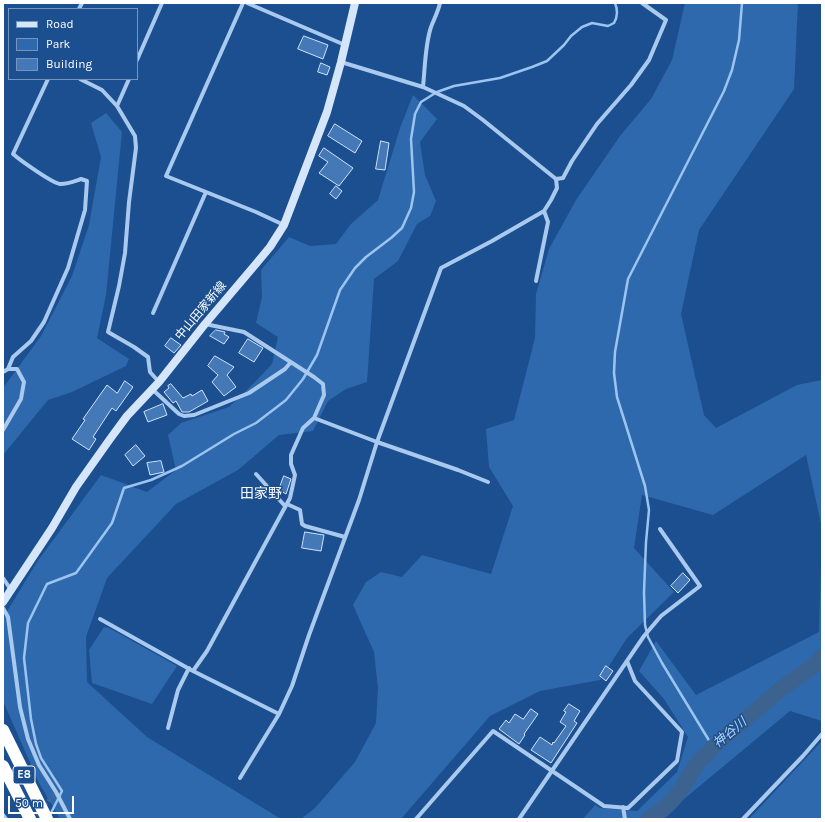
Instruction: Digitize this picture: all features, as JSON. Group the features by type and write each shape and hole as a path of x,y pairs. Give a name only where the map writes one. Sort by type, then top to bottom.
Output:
{"highway":[{"name":"E8","path":"3,730 47,819"},
{"name":"E8","path":"3,766 30,819"}],"main road":[{"name":"中山田家新線","path":"3,602 76,488 127,416 159,382 205,324 270,247 284,225 327,112 355,3"}],"street":[{"path":"138,58 162,3"},
{"path":"243,3 166,176 284,225"},
{"path":"247,3 345,45"},
{"path":"423,87 431,27 438,13 440,3"},
{"path":"556,179 563,178 572,161 597,124 631,85 649,60 666,20 642,3"},
{"path":"240,778 279,714 292,686 359,500 377,442 441,268 544,211 557,188 556,179 464,106 423,87 341,62"},
{"path":"3,372 8,369 13,358 31,341 44,322 68,268 85,210 87,182 81,178 71,183 58,184 27,165 13,154 48,80"},
{"path":"82,80 102,90 117,106 135,136 136,148 124,253 119,286 108,332 148,357 150,372 159,382"},
{"path":"117,106 129,80"},
{"path":"153,313 206,192"},
{"path":"536,281 548,222 544,211"},
{"path":"193,671 207,652 290,498 295,475 291,464 291,455 303,428 314,418 324,395 322,384 314,376 244,332 205,324"},
{"path":"152,389 179,414 184,416 194,415 249,393 285,369 291,362"},
{"path":"3,430 21,399 24,382 18,370 8,369"},
{"path":"314,418 488,482"},
{"path":"256,474 286,505 300,510 302,524 345,536"},
{"path":"519,819 644,636 661,616 700,586 660,529"},
{"path":"3,578 11,590"},
{"path":"3,608 8,618 20,707 28,739 39,765 56,792 70,819"},
{"path":"100,619 193,671 279,714"},
{"path":"416,819 493,731 604,806 628,808 678,761 682,732 635,681 627,661"},
{"path":"168,728 178,690 189,668"},
{"path":"742,819 803,756 822,734"},
{"path":"623,807 625,819"},
{"path":"3,815 6,819"}],"green space":[{"path":"685,3 798,3 794,89 699,230 681,314 704,415 716,428 797,385 822,380 822,528 806,455 713,515 642,495 634,548 674,592 627,638 600,680 540,691 490,716 401,819 301,819 315,808 355,762 376,723 378,688 374,652 353,605 366,582 381,572 402,577 422,555 491,574 513,506 489,467 486,429 514,420 535,338 536,294 549,249 576,200 620,136 651,99 672,60"},
{"path":"413,95 437,119 420,142 425,175 436,201 430,216 417,224 398,261 374,279 367,382 346,389 328,401 313,431 279,435 238,470 176,504 107,578 86,637 87,682 147,737 281,819 60,819 39,783 3,701 3,618 37,562 101,475 147,492 176,470 168,435 181,423 229,407 272,364 278,337 256,323 262,297 261,270 289,237 310,246 336,244 351,224 378,200 400,128"},
{"path":"106,113 122,132 106,295 97,338 129,359 126,366 72,392 48,400 3,455 3,388 41,336 72,276 89,225 101,157 91,123"},
{"path":"822,529 822,721 790,711 660,819 583,819 595,805 600,808 637,811 677,772 688,737 664,699 639,671 656,641 696,695 819,632"},
{"path":"104,627 109,628 177,666 152,704 92,683 89,650"},
{"path":"822,741 822,819 749,819"}],"building":[{"path":"304,36 328,45 323,59 298,49"},
{"path":"321,63 330,67 327,75 318,72"},
{"path":"335,124 362,141 355,153 328,136"},
{"path":"381,141 389,143 385,170 376,169"},
{"path":"324,148 353,168 339,186 319,173 328,162 319,156"},
{"path":"336,186 342,191 336,199 330,194"},
{"path":"216,330 225,332 224,334 229,337 224,344 210,336"},
{"path":"171,338 181,345 174,353 165,346"},
{"path":"248,339 263,348 254,362 239,353"},
{"path":"215,356 234,367 227,375 236,387 224,396 212,382 218,375 208,366"},
{"path":"125,381 133,387 116,411 112,408 93,437 96,439 89,450 72,439 85,420 83,419 107,385 117,393"},
{"path":"171,384 183,398 191,394 192,396 202,390 208,401 189,412 182,412 176,401 173,403 164,392"},
{"path":"163,404 167,415 148,422 144,412"},
{"path":"136,445 145,456 133,466 125,455"},
{"path":"161,461 164,472 150,475 147,463"},
{"path":"284,476 291,479 286,494 279,490"},
{"path":"305,532 324,535 321,551 302,548"},
{"path":"683,573 690,580 678,593 671,586"},
{"path":"606,666 613,671 606,681 600,676"},
{"path":"569,704 580,711 574,721 577,723 551,763 531,750 540,737 552,745 553,742 554,743 566,726 560,722 566,712 564,711"},
{"path":"531,709 538,714 519,744 499,729 506,720 509,723 515,714 523,719"}],"waterway":[{"path":"50,815 62,791 41,758 36,744 31,719 24,658 28,623 47,584 76,573 112,523 124,488 151,480 182,466 234,434 256,423 286,400 303,379 317,355 340,290 355,268 366,257 402,228 411,208 414,192 411,139 415,114 421,102 437,92 454,86 500,78 547,61 571,36 582,27 592,23 608,26 614,23 617,13 615,3"},
{"path":"713,747 648,637 645,625 644,592 649,510 645,486 617,397 614,373 615,352 628,279 724,91 732,70 739,40 742,3"},
{"name":"神谷川","path":"649,819 660,812 674,799 696,765 710,752 713,747 781,689 816,664 822,657"}],"tunnel":[{"path":"32,819 56,792"}],"district":[{"name":"田家野","path":"261,494"}]}
